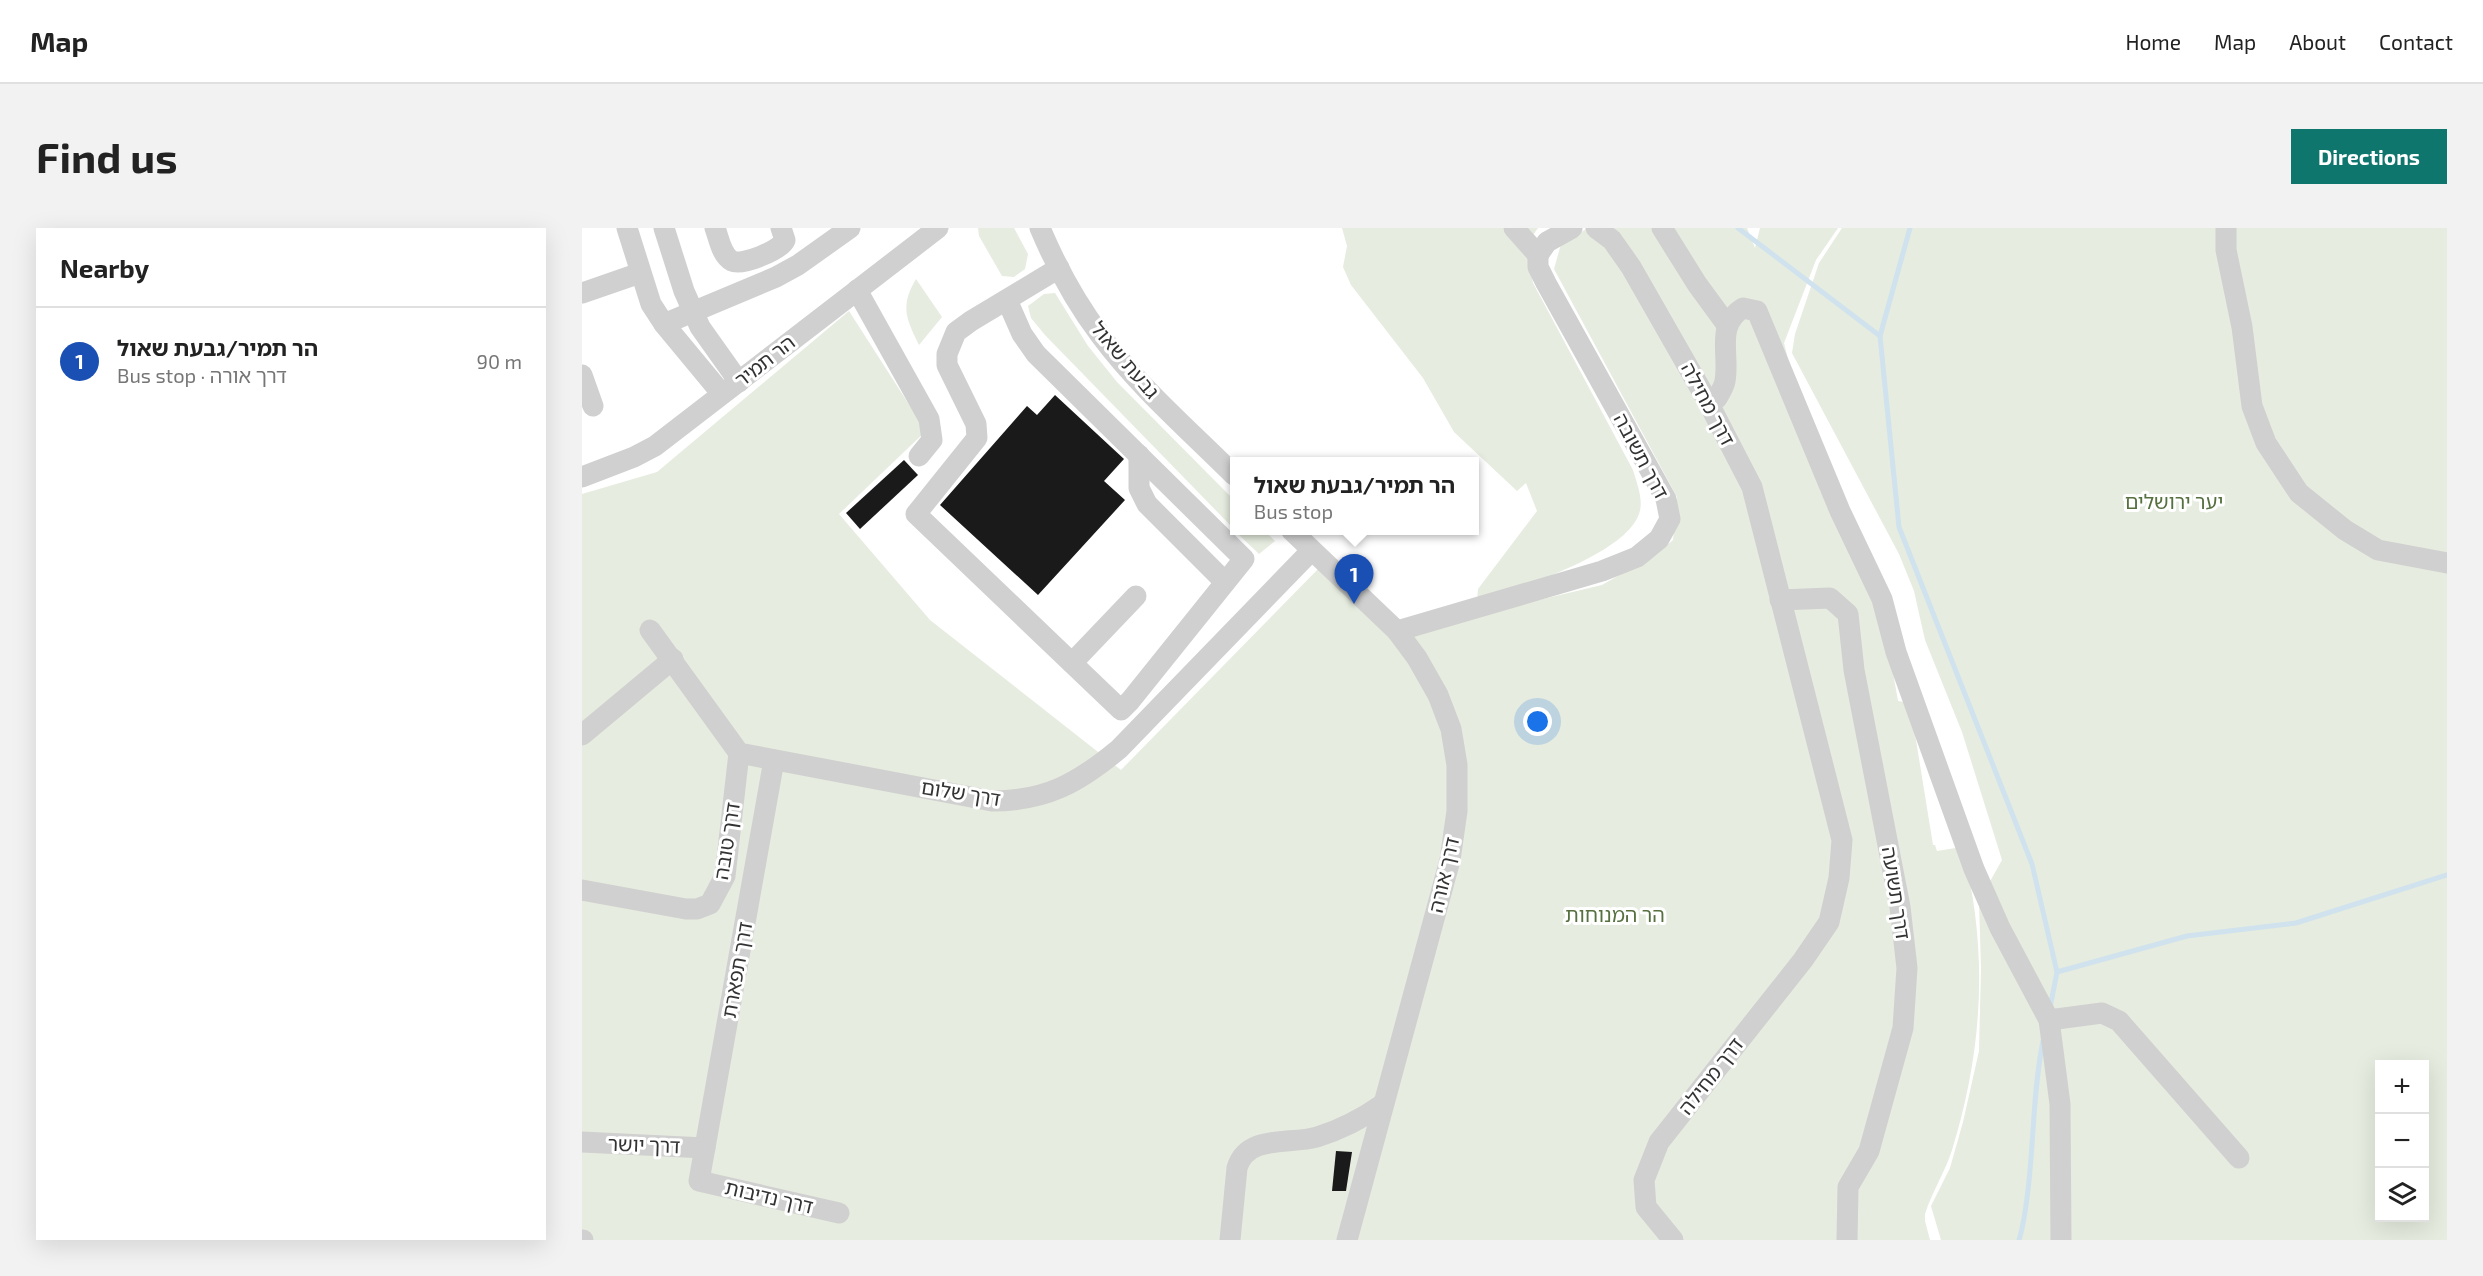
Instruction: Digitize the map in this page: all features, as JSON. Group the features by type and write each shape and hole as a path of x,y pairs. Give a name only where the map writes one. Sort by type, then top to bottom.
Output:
{"street":[{"path":"656,228 628,233 651,304 664,324 730,388"},
{"path":"664,228 693,312 730,388"},
{"path":"715,228 724,254 731,261 738,263 783,246 785,240 781,228"},
{"path":"664,324 776,277 829,237 850,228"},
{"name":"הר תמיר","path":"582,477 634,457 655,446 938,228"},
{"name":"גבעת שאול","path":"1041,228 1059,268 1101,336 1128,369 1230,471"},
{"path":"1514,228 1538,255 1547,242 1572,228"},
{"name":"דרך מחילה","path":"1596,228 1612,240 1631,267 1707,400 1752,487 1842,840 1839,878 1829,922 1803,960 1659,1142 1644,1180 1646,1207 1673,1240"},
{"path":"1662,228 1697,284 1727,325"},
{"path":"2226,228 2226,250 2242,327 2252,406 2266,443 2299,493 2345,530 2378,550 2447,563"},
{"name":"דרך תשובה","path":"1397,631 1602,571 1636,557 1659,539 1670,519 1666,499 1546,283 1538,267 1538,255"},
{"path":"1007,300 1022,334 1036,354 1244,559 1121,710 916,514 966,455 977,438 976,424 947,365 947,354 956,332 1007,300 1059,268"},
{"path":"582,293 640,273"},
{"path":"857,290 929,419 932,440 919,456"},
{"path":"1707,400 1717,398 1725,383 1727,325 1732,314 1743,308 1757,311 1840,511 1882,599 1900,663 1974,869 2000,928 2049,1020 2060,1104 2061,1240"},
{"path":"582,375 593,406"},
{"path":"1138,455 1139,488 1147,504 1226,582"},
{"path":"1295,535 1311,550"},
{"name":"דרך אורה","path":"1311,550 1397,631 1417,658 1438,696 1451,729 1456,765 1457,811 1450,860 1347,1240"},
{"name":"דרך שלום","path":"739,753 992,801 1014,801 1041,796 1090,773 1119,749 1311,550"},
{"path":"1072,663 1136,596"},
{"name":"דרך תשועה","path":"1780,600 1830,598 1848,614 1854,670 1900,907 1907,968 1904,1028 1869,1151 1848,1187 1847,1240"},
{"path":"650,630 739,753"},
{"path":"582,735 673,659"},
{"name":"דרך טובה","path":"582,890 686,909 697,909 710,904 725,876 739,753"},
{"name":"דרך תפארת","path":"699,1181 774,760"},
{"path":"2049,1020 2102,1013 2119,1021 2239,1158"},
{"path":"1230,1240 1237,1168 1245,1153 1262,1144 1316,1137 1358,1120 1383,1104"},
{"name":"דרך יושר","path":"582,1142 705,1148"},
{"name":"דרך נדיבות","path":"699,1181 840,1213"}],"green space":[{"path":"978,228 1014,228 1028,254 1025,269 1014,277 1002,276 979,236"},
{"path":"1342,228 1538,228 1529,248 1533,283 1633,470 1641,503 1639,514 1630,529 1592,556 1567,568 1517,589 1477,602 1478,589 1537,511 1526,483 1517,491 1454,432 1423,378 1351,285 1343,267 1347,246"},
{"name":"הר המנוחות","path":"1588,228 1747,228 1755,248 1760,228 1838,228 1816,260 1784,343 1808,439 1882,610 1898,701 1910,703 1933,845 1937,851 1962,847 1971,885 1976,924 1979,999 1976,1037 1970,1075 1952,1150 1925,1214 1930,1240 582,1240 582,494 657,472 849,311 926,431 839,514 930,620 1121,770 1324,563 1413,630 1602,585 1658,553 1673,540 1677,497 1554,269 1561,244"},
{"name":"יער ירושלים","path":"1842,228 2447,228 2447,1240 1941,1240 1931,1206 1950,1168 1979,1051 1981,969 1979,901 2002,860 1962,732 1925,640 1914,591 1899,554 1792,353 1795,334 1819,263"},
{"path":"916,279 942,317 919,345 908,319 906,305"},
{"path":"1055,293 1088,346 1117,382 1230,496 1230,525 1031,318 1028,306 1044,294"},
{"path":"1239,535 1269,535 1275,541 1259,554"}],"building":[{"path":"1055,395 1124,459 1104,481 1125,500 1038,595 940,505 1027,406 1037,415"},
{"path":"904,460 918,475 860,529 846,513"},
{"path":"1336,1151 1352,1152 1346,1191 1332,1191"}],"waterway":[{"path":"1738,228 1880,336"},
{"path":"1910,228 1880,336 1899,527 2032,864 2057,972 2050,1008"},
{"path":"2057,972 2187,936 2296,923 2447,875"},
{"path":"2019,1240 2024,1222 2037,1078 2043,1041"}],"place":[{"name":"הר תמיר/גבעת שאול","path":"1354,604"}]}
